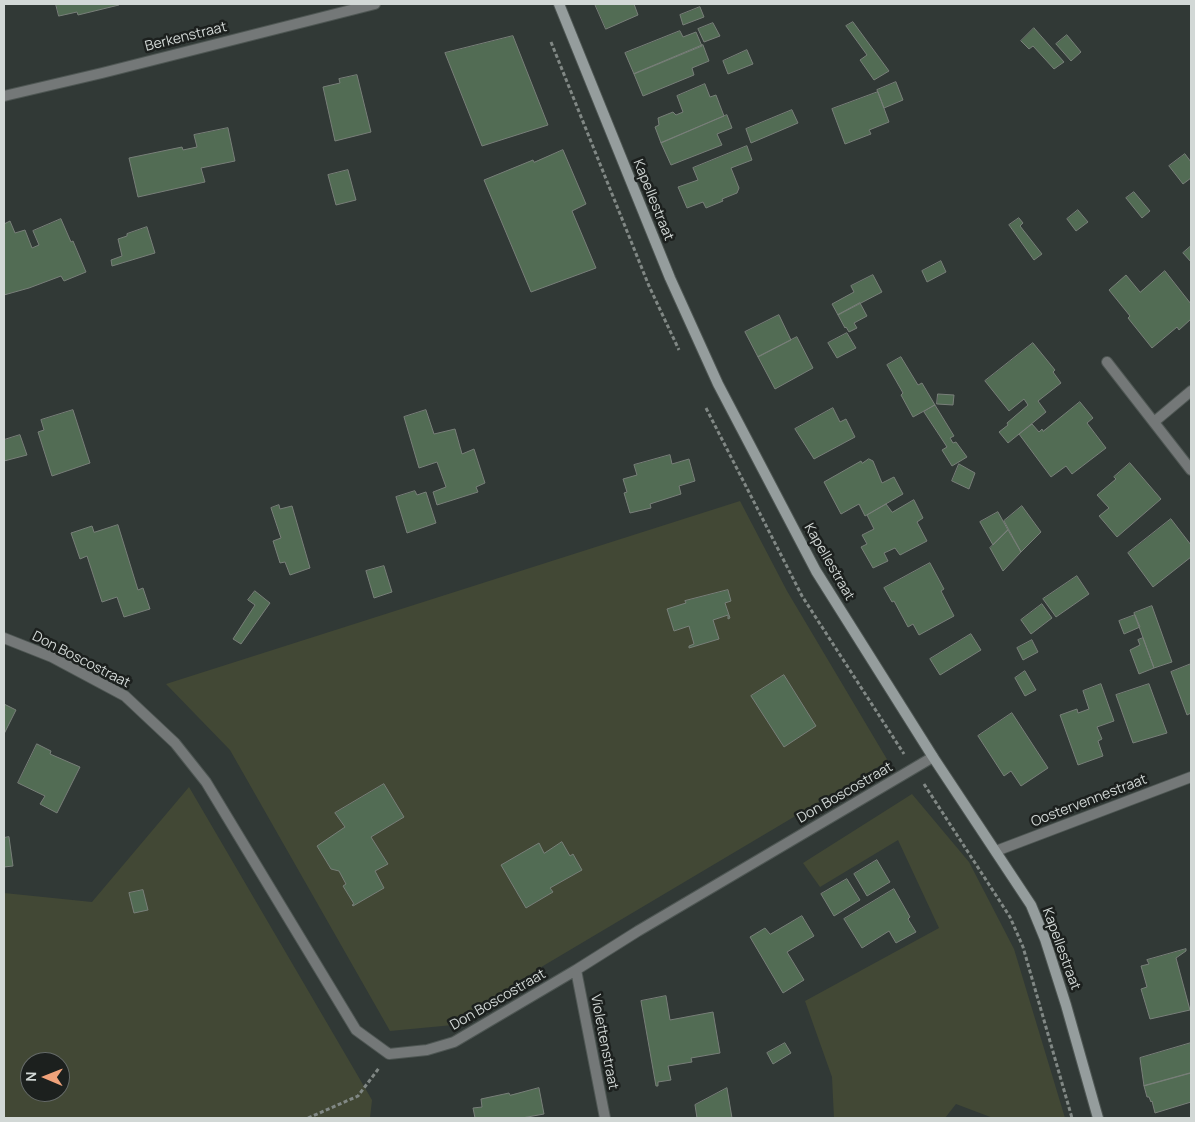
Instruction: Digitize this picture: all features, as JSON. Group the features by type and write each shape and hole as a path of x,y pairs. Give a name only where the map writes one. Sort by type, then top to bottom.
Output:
{"street":[{"name":"Berkenstraat","path":"4,96 375,4"},
{"name":"Kapellestraat","path":"560,4 670,278 718,384 816,571 933,757 1031,905 1045,939 1066,1005 1098,1118"},
{"path":"1107,362 1191,470"},
{"path":"1154,422 1191,391"},
{"name":"Don Boscostraat","path":"4,638 52,657 125,696 175,742 206,782 356,1030 389,1054 426,1050 454,1042 646,926 933,757"},
{"name":"Oostervennestraat","path":"996,852 1191,777"},
{"name":"Violettenstraat","path":"576,970 604,1118"}],"path":[{"path":"308,1118 358,1096 389,1054"}],"green space":[{"path":"740,501 787,591 888,761 543,966 453,1025 390,1031 230,750 166,684"},
{"path":"189,787 372,1100 370,1118 4,1118 4,893 92,902"},
{"path":"912,794 969,862 1014,949 1065,1118 993,1118 956,1104 945,1118 834,1118 832,1077 805,1001 939,928 898,840 820,887 803,863"}],"building":[{"path":"56,4 119,5 78,15 77,12 59,16"},
{"path":"595,4 634,4 638,15 606,29"},
{"path":"700,7 704,17 683,25 680,15"},
{"path":"853,22 889,71 874,80 860,60 867,55 846,26"},
{"path":"713,23 720,36 704,42 698,29"},
{"path":"1034,28 1064,62 1054,69 1033,46 1029,49 1021,41"},
{"path":"680,31 683,37 696,32 702,46 634,74 625,53"},
{"path":"1067,35 1081,52 1071,61 1056,44"},
{"path":"513,36 548,125 482,146 445,53"},
{"path":"703,45 709,61 692,68 694,75 643,96 634,74"},
{"path":"747,50 753,64 728,74 723,61"},
{"path":"357,75 371,132 335,141 323,87 340,83 339,79"},
{"path":"896,82 903,100 884,108 877,90"},
{"path":"705,84 710,97 716,95 724,116 661,143 655,127 659,125 658,118 673,112 676,115 683,112 677,96"},
{"path":"878,92 889,122 869,130 871,134 845,144 832,109"},
{"path":"792,110 798,123 751,143 746,129"},
{"path":"727,115 732,128 717,134 722,145 671,165 661,143"},
{"path":"228,128 235,161 201,168 205,182 138,197 129,158 182,147 183,150 197,147 194,135"},
{"path":"747,146 752,160 731,168 739,188 737,193 706,208 703,202 687,208 678,187 698,180 693,168"},
{"path":"563,150 586,204 572,211 596,268 531,292 484,180"},
{"path":"1185,154 1191,162 1191,178 1183,184 1169,166"},
{"path":"348,170 356,200 336,205 328,175"},
{"path":"1134,192 1150,211 1142,218 1126,198"},
{"path":"1078,210 1088,222 1076,231 1067,219"},
{"path":"1019,218 1023,223 1020,226 1042,254 1034,260 1009,225"},
{"path":"61,219 86,272 64,281 61,276 4,295 4,224 10,221 15,233 25,230 32,248 39,245 33,231"},
{"path":"147,227 155,253 112,266 111,260 122,256 118,239"},
{"path":"1191,246 1191,262 1183,253"},
{"path":"941,261 946,272 927,282 922,271"},
{"path":"1165,271 1191,304 1191,319 1179,330 1177,327 1152,348 1109,290 1126,275 1140,292"},
{"path":"873,275 882,292 838,315 832,304 854,292 851,286"},
{"path":"860,303 867,316 854,323 857,328 849,332 838,315"},
{"path":"779,315 791,340 758,357 745,332"},
{"path":"847,333 856,348 837,358 828,343"},
{"path":"797,337 813,368 775,389 758,357"},
{"path":"1033,343 1055,370 1053,372 1061,383 1038,401 1046,412 1008,443 999,432 1028,405 1024,399 1009,411 985,381"},
{"path":"901,357 918,385 922,383 935,405 913,417 901,395 903,393 887,365"},
{"path":"938,394 954,395 953,405 937,404"},
{"path":"1080,402 1093,418 1087,423 1106,448 1072,474 1066,466 1051,477 1019,434 1032,424 1039,432 1042,429 1043,431"},
{"path":"935,405 954,436 950,438 953,443 956,442 967,457 952,466 942,450 947,447 924,412"},
{"path":"833,408 840,422 846,419 855,437 814,459 795,429"},
{"path":"73,410 90,463 52,476 38,432 44,430 41,420"},
{"path":"426,410 434,434 455,429 462,454 474,449 485,483 476,487 478,492 437,505 433,492 446,487 437,462 419,468 404,417"},
{"path":"20,435 27,455 4,461 4,440"},
{"path":"670,455 672,464 689,459 695,481 679,486 681,494 650,504 651,508 630,513 624,493 627,492 623,479 637,475 634,465"},
{"path":"869,459 873,461 882,483 894,477 903,494 865,516 859,504 841,514 824,482 861,461 862,463"},
{"path":"1130,463 1161,499 1117,537 1099,516 1109,508 1097,495 1116,479 1114,477"},
{"path":"959,464 975,473 969,489 952,481"},
{"path":"415,491 417,495 426,492 436,523 407,533 396,497"},
{"path":"914,500 923,518 917,522 927,541 900,555 895,548 884,553 888,561 873,568 861,547 867,544 862,535 874,529 867,515 886,504 892,512"},
{"path":"279,505 280,509 292,506 310,568 290,575 285,562 280,563 273,541 281,538 271,508"},
{"path":"1022,506 1041,532 1021,552 1004,521"},
{"path":"998,512 1008,530 993,545 980,522"},
{"path":"1171,519 1191,545 1191,557 1153,587 1128,553"},
{"path":"118,525 138,590 143,588 150,609 124,617 117,597 102,602 87,556 80,559 71,533 92,526 94,532"},
{"path":"1008,530 1021,552 1003,571 990,548"},
{"path":"930,563 944,589 941,591 954,616 919,635 913,624 908,627 894,601 892,602 884,588"},
{"path":"384,566 392,592 374,598 366,571"},
{"path":"1077,576 1089,594 1056,617 1043,599"},
{"path":"728,590 731,601 725,603 730,618 728,619 728,615 713,620 719,639 689,648 689,646 694,644 689,626 674,631 667,609 686,603 685,601"},
{"path":"255,591 270,603 241,644 233,639 255,605 248,600"},
{"path":"1042,604 1052,618 1031,634 1021,620"},
{"path":"1152,606 1172,662 1154,668 1134,613"},
{"path":"1135,615 1140,627 1124,634 1119,621"},
{"path":"971,634 981,650 940,675 930,659"},
{"path":"1143,638 1154,668 1139,674 1130,650 1140,645 1138,640"},
{"path":"1032,640 1038,652 1023,660 1017,648"},
{"path":"1191,664 1191,713 1187,715 1171,672"},
{"path":"1025,671 1036,690 1025,696 1015,678"},
{"path":"784,675 816,726 784,747 751,696"},
{"path":"1101,684 1114,721 1097,727 1102,739 1098,741 1103,756 1078,765 1060,715 1077,709 1078,713 1089,709 1083,691"},
{"path":"1149,684 1167,733 1133,743 1116,695"},
{"path":"4,704 16,710 4,734"},
{"path":"1012,713 1048,768 1021,786 1011,771 1004,776 978,736"},
{"path":"37,744 51,751 50,754 80,767 57,813 40,804 45,796 18,783"},
{"path":"384,784 404,817 371,837 388,864 375,871 384,888 353,906 354,904 343,886 346,884 339,871 331,869 317,846 345,827 335,813"},
{"path":"9,837 13,866 4,867 4,838"},
{"path":"562,842 570,856 573,854 582,870 550,888 553,892 526,908 501,865 539,843 544,853"},
{"path":"877,860 890,882 867,896 854,874"},
{"path":"847,879 860,900 834,916 821,894"},
{"path":"894,889 916,932 896,943 889,931 862,948 844,919"},
{"path":"143,890 148,910 134,913 129,893"},
{"path":"802,916 814,936 787,952 804,980 783,993 750,937 765,928 770,934"},
{"path":"1186,949 1176,958 1190,1010 1150,1019 1141,989 1147,987 1141,966 1149,964 1147,960"},
{"path":"666,996 670,1020 713,1012 720,1053 691,1058 692,1062 668,1066 671,1080 658,1082 658,1086 656,1086 641,1001"},
{"path":"785,1043 791,1053 773,1064 767,1053"},
{"path":"1191,1043 1191,1073 1144,1086 1140,1058"},
{"path":"1191,1073 1191,1102 1155,1113 1152,1101 1147,1097 1144,1086"},
{"path":"539,1088 544,1114 522,1118 475,1118 473,1108 482,1107 481,1099"},
{"path":"727,1088 732,1118 697,1118 695,1105"}]}
